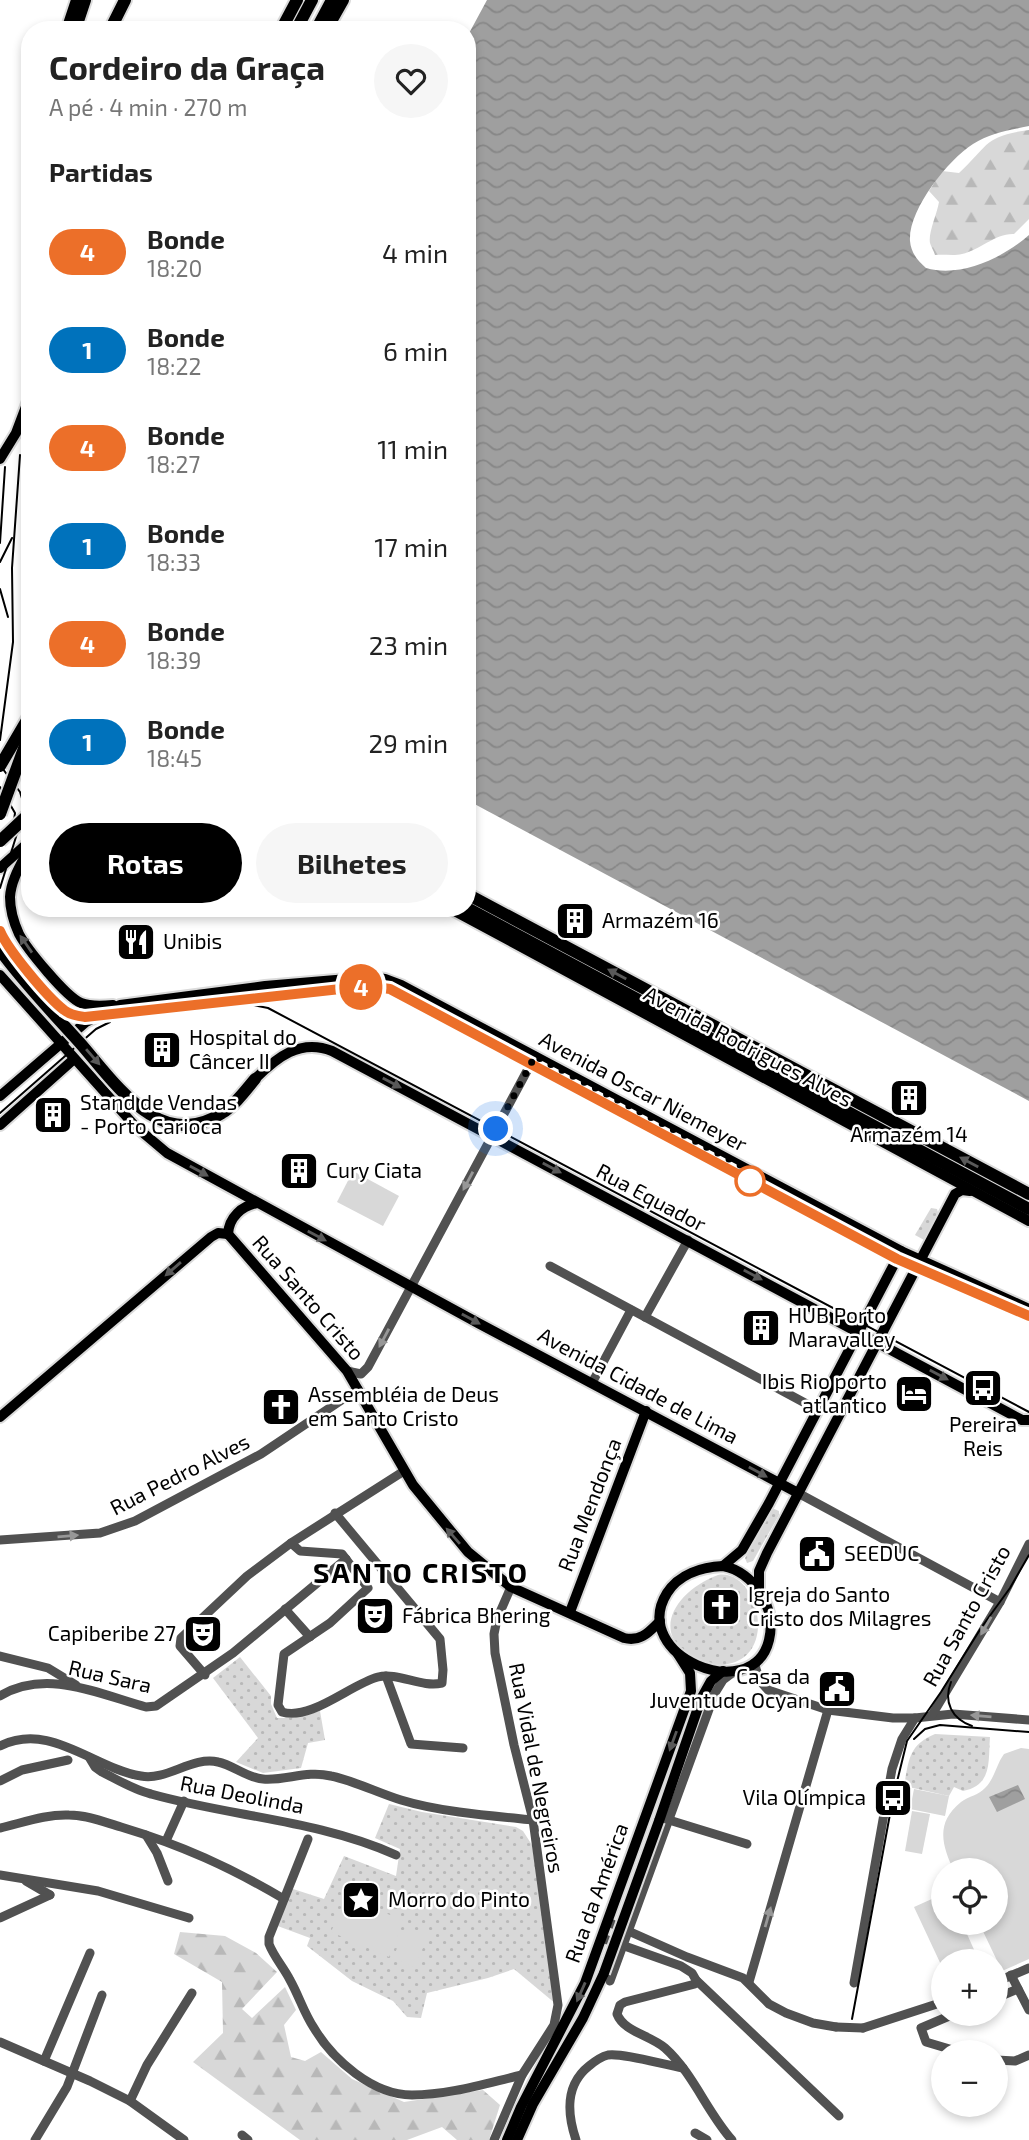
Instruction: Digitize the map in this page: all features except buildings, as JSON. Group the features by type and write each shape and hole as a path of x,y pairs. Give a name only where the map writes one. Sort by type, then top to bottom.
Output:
{"highway":[{"path":"78,21 85,0"},
{"path":"114,21 125,0"},
{"path":"286,21 297,0"},
{"path":"301,21 312,0"},
{"path":"321,21 332,0"},
{"path":"332,21 343,0"},
{"path":"0,766 21,730"},
{"path":"0,814 21,757"},
{"path":"0,841 21,821"},
{"name":"Avenida Rodrigues Alves","path":"476,899 1029,1194"},
{"name":"Avenida Rodrigues Alves","path":"476,913 1029,1209"},
{"path":"0,950 116,1084 137,1106 157,1119 185,1125 206,1121 225,1111 255,1079"}],"main road":[{"path":"69,21 76,0"},
{"path":"1,456 21,420"},
{"path":"0,868 21,849"},
{"path":"21,866 13,883 10,900 13,917 23,941 78,1002 88,1005 120,1005"},
{"name":"Avenida Rodrigues Alves","path":"466,917 1029,1221"},
{"name":"Avenida Cidade de Lima","path":"0,975 156,1146 257,1203 798,1493"},
{"name":"Avenida Oscar Niemeyer","path":"120,1005 265,986 371,977 385,979 401,985 901,1251 1029,1309"},
{"path":"0,1096 93,1017 120,1005"},
{"name":"Rua Equador","path":"255,1079 284,1054 305,1046 322,1047 1027,1421"},
{"path":"0,1125 74,1059"},
{"path":"759,1589 740,1571 723,1566 697,1570 674,1584 662,1602 660,1621 667,1640 678,1654 701,1668 723,1671 737,1670 754,1663 764,1651 770,1632 767,1611 759,1589 758,1578 762,1564 955,1194 962,1190 974,1191"},
{"path":"0,1417 211,1237 218,1233 228,1234 229,1225 238,1212 257,1203"},
{"name":"Rua Santo Cristo","path":"228,1234 347,1371 419,1494 455,1539 493,1574 512,1587 632,1639 641,1638 660,1621"},
{"path":"723,1566 742,1550 901,1251"},
{"name":"Rua Mendonça","path":"570,1612 646,1411"},
{"name":"Rua da América","path":"507,2140 579,1995 692,1688 690,1673 678,1654"},
{"path":"517,2140 524,2121 607,1977 664,1821 701,1699 711,1681 723,1671"}],"street":[{"path":"347,1371 358,1374 366,1370 535,1056"},
{"path":"645,1317 688,1240"},
{"path":"550,1266 818,1410"},
{"path":"592,1383 631,1310"},
{"name":"Rua Pedro Alves","path":"0,1540 100,1533 135,1521 261,1454 358,1389"},
{"path":"205,1675 180,1646 180,1640 247,1576 290,1543 404,1471"},
{"name":"Avenida Cidade de Lima","path":"798,1493 1000,1602"},
{"path":"290,1543 298,1550 338,1552 367,1584 367,1590 330,1623 291,1648 283,1657 278,1705 282,1712 300,1712 330,1701 373,1679 386,1676 420,1683 442,1683 440,1639 335,1513"},
{"name":"Rua Santo Cristo","path":"754,1663 757,1675 768,1690 828,1710 883,1717 932,1716 1000,1602 1029,1544"},
{"name":"Rua Sara","path":"0,1696 16,1688 42,1683 79,1686 151,1707 162,1704 205,1675 346,1559"},
{"name":"Rua Vidal de Negreiros","path":"494,2140 522,2075 554,2025 558,2005 533,1820 495,1653 496,1625 512,1587"},
{"path":"285,1609 310,1637"},
{"path":"0,1656 48,1668 79,1686"},
{"path":"607,1977 624,1945 664,1821 717,1686 737,1670"},
{"path":"386,1676 411,1744 463,1748"},
{"path":"749,1982 828,1710"},
{"path":"932,1716 953,1714 1029,1720"},
{"path":"854,1983 892,1769 902,1739 915,1718"},
{"path":"0,1746 21,1738 34,1738 62,1745 145,1777 162,1775 208,1761 228,1765 261,1779 302,1773 328,1775 417,1804 533,1820"},
{"name":"Rua Deolinda","path":"89,1757 98,1770 151,1794 339,1833 396,1855"},
{"path":"0,1781 22,1770 68,1760"},
{"path":"166,1841 184,1801"},
{"path":"0,1828 66,1814 93,1819 166,1841 218,1862 284,1899"},
{"path":"664,1821 747,1844"},
{"path":"146,1835 169,1881"},
{"path":"308,1839 269,1937 269,1944 289,1977 314,2030 341,2062 376,2085 410,2095 448,2091 522,2075"},
{"path":"0,1874 98,1891 189,1918"},
{"path":"0,1918 50,1895 18,1876"},
{"path":"608,1922 687,1957 737,1975 749,1982 762,1998 774,2007 804,2021 835,2027 863,2028 931,2006"},
{"path":"602,1938 681,1966 692,1973 696,1980 839,2116"},
{"path":"44,2061 90,1953"},
{"path":"1008,1976 1029,1968"},
{"path":"1011,1975 1029,2011"},
{"path":"696,1980 691,1986 620,2005 617,2014 620,2021 629,2028 660,2044 683,2068 732,2140"},
{"path":"1008,1993 1018,1989"},
{"path":"130,2101 147,2065 192,1993"},
{"path":"35,2140 73,2074 102,1995"},
{"path":"931,2023 921,2028 926,2042 931,2043"},
{"path":"0,2042 130,2101 184,2140"},
{"path":"576,2140 568,2113 571,2093 577,2077 598,2059 617,2055 683,2068"},
{"path":"1008,2060 1029,2055"},
{"path":"695,2133 708,2140"}],"green space":[{"path":"1029,130 1029,219 1014,234 1001,236 969,252 959,255 935,255 930,239 939,202 929,191 942,171 959,173 988,143 1003,135"},
{"path":"353,1171 399,1196 383,1226 337,1202"},
{"path":"931,1208 937,1209 939,1216 926,1241 915,1235"},
{"path":"772,1508 779,1511 779,1515 753,1561 747,1563 745,1558"},
{"path":"718,1575 731,1576 742,1584 751,1596 758,1627 755,1642 746,1655 722,1665 705,1662 686,1653 675,1642 671,1630 672,1617 678,1604 688,1593"},
{"path":"240,1657 271,1696 271,1704 277,1718 292,1718 320,1711 325,1740 308,1743 301,1768 263,1773 236,1762 258,1738 213,1678"},
{"path":"935,1734 990,1737 987,1771 980,1783 963,1791 954,1787 949,1796 904,1786 911,1755 919,1743"},
{"path":"1021,1748 1029,1749 1029,1959 1008,1968 1008,1949 991,1949 985,1935 1008,1935 1008,1858 949,1858 943,1835 947,1818 953,1810 985,1788 1004,1754"},
{"path":"914,1789 949,1796 945,1816 910,1809"},
{"path":"389,1804 516,1827 523,1831 532,1845 556,2004 514,1969 427,1993 421,2018 407,2017 393,2001 352,1981 307,1946 310,1938 275,1925 290,1888 324,1899 344,1856 396,1876 400,1849 375,1838"},
{"path":"912,1811 930,1814 922,1854 905,1851"},
{"path":"346,1896 404,1921 389,1957 331,1932"},
{"path":"931,1899 931,1935 967,1935 974,1949 934,1949 914,1907"},
{"path":"406,1926 428,1935 415,1968 393,1958"},
{"path":"180,1932 225,1936 256,1953 277,1972 242,2009 252,2018 285,1987 296,2010 284,2025 291,2057 305,2061 321,2052 352,2079 404,2102 483,2090 500,2105 489,2140 457,2140 442,2127 407,2140 300,2140 193,2062 223,2033 222,1982 174,1954"}],"water":[{"path":"487,0 1029,0 1029,126 986,137 963,151 922,201 915,215 910,241 915,256 926,268 953,270 981,264 1007,251 1029,235 1029,1101 476,805 476,21"},
{"path":"1018,1785 1025,1799 997,1812 989,1797"}],"tram line":[{"path":"0,740 13,642 12,568 20,455"},
{"path":"0,543 5,467"},
{"path":"0,562 12,538"},
{"path":"0,589 8,617"},
{"path":"0,765 21,795"},
{"path":"0,787 15,813 13,828"},
{"path":"0,888 21,821"},
{"name":"4","path":"0,931 9,948 58,1005 68,1013 85,1017 368,986 390,989 897,1259 1029,1316"},
{"path":"0,942 27,979 52,1006 65,1016 86,1022 225,1005 248,1004 268,1008 1029,1412"},
{"path":"252,1000 368,986 390,989 897,1259 1029,1316"},
{"path":"0,1113 96,1029 110,1022"},
{"path":"852,2019 893,1798 907,1741 1010,1588 1029,1555"},
{"path":"951,1682 948,1696 951,1709 959,1719 972,1726"},
{"path":"914,1739 925,1729 940,1725 1029,1732"}],"place":[{"name":"Armazém 16","path":"575,921"},
{"name":"Unibis","path":"136,942"},
{"name":"Hospital do Câncer II","path":"162,1050"},
{"name":"Armazém 14","path":"909,1098"},
{"name":"Stand de Vendas - Porto Carioca","path":"53,1115"},
{"name":"Cury Ciata","path":"299,1171"},
{"name":"HUB Porto Maravalley","path":"761,1328"},
{"name":"Pereira Reis","path":"983,1388"},
{"name":"Ibis Rio porto atlantico","path":"914,1394"},
{"name":"Assembléia de Deus em Santo Cristo","path":"281,1407"},
{"name":"SEEDUC","path":"817,1554"},
{"name":"Igreja do Santo Cristo dos Milagres","path":"721,1607"},
{"name":"Fábrica Bhering","path":"375,1616"},
{"name":"Capiberibe 27","path":"203,1634"},
{"name":"Casa da Juventude Ocyan","path":"837,1689"},
{"name":"Vila Olímpica","path":"893,1798"},
{"name":"Morro do Pinto","path":"361,1900"}],"district":[{"name":"SANTO CRISTO","path":"421,1573"}],"route":[{"path":"496,1129 535,1056 746,1168 750,1181"}]}
